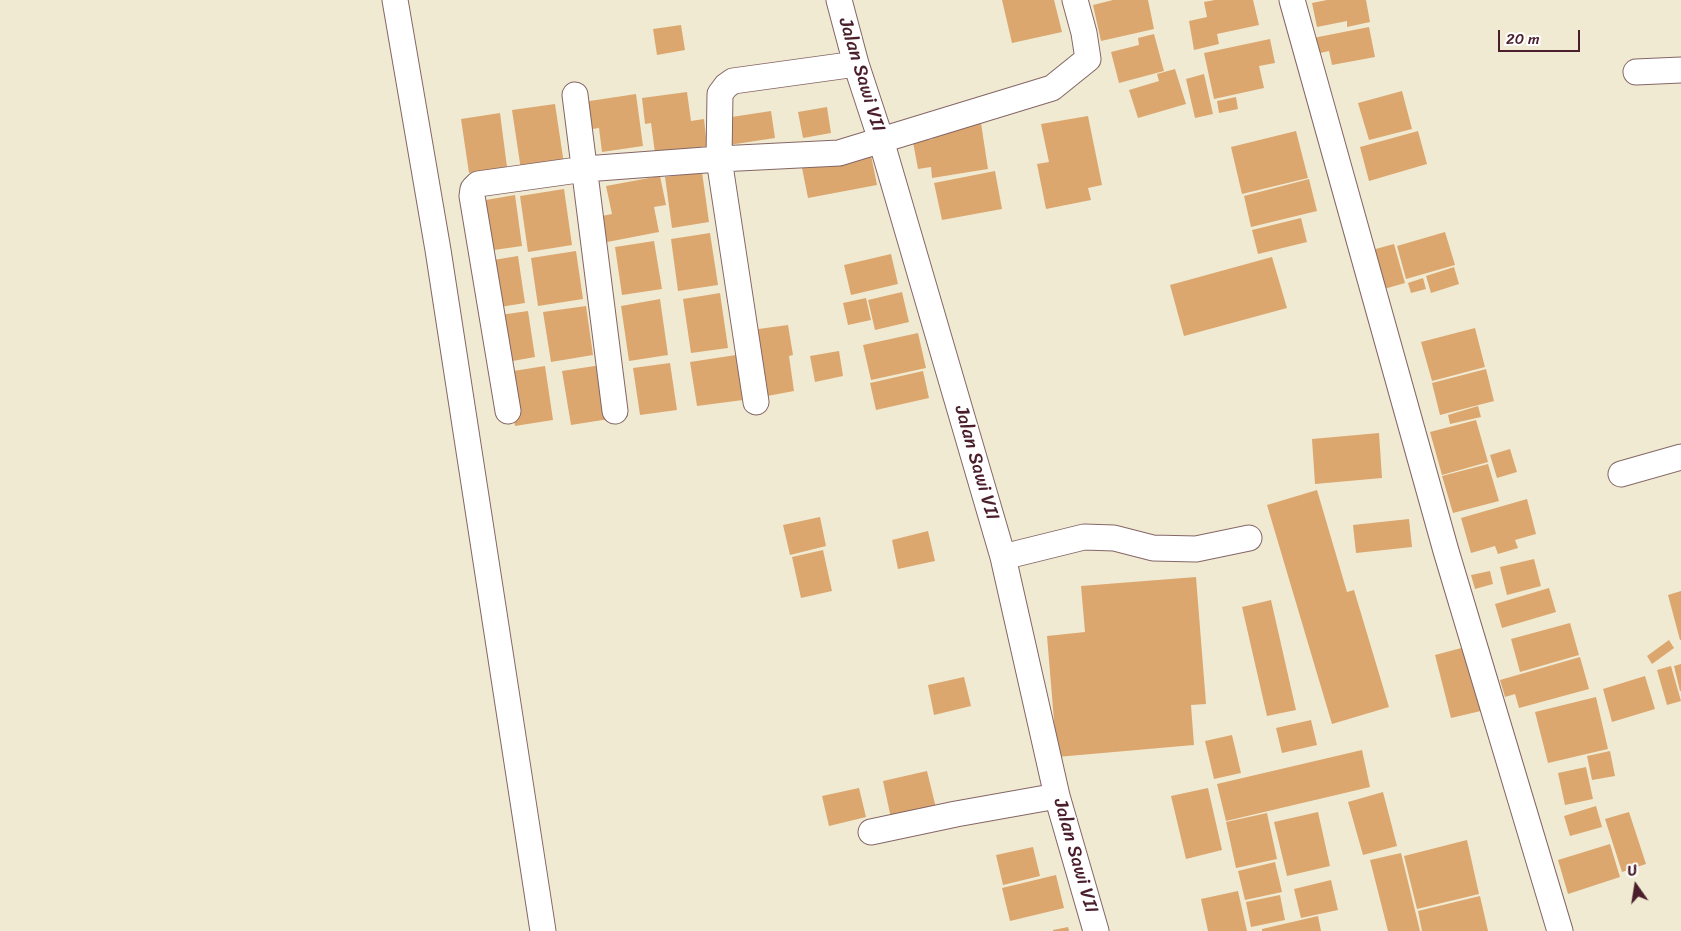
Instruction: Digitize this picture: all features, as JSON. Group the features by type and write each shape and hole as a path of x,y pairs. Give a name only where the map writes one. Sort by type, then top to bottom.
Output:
{"street":[{"path":"395,0 438,250 543,931"},
{"name":"Jalan Sawi VII","path":"839,0 856,64 1003,557 1057,796 1096,931"},
{"path":"508,411 472,196 478,184 585,169 719,159 839,153 1052,88 1088,59 1075,0"},
{"path":"1292,0 1446,551 1560,931"},
{"path":"756,402 719,159 720,94 726,86 734,81 856,64"},
{"path":"1636,72 1681,70"},
{"path":"575,95 615,411"},
{"path":"1620,474 1681,457"},
{"path":"1003,557 1084,537 1114,538 1153,548 1187,549 1196,549 1249,538"},
{"path":"871,832 956,814 1057,796"}],"building":[{"path":"1002,0 1054,0 1062,32 1012,43"},
{"path":"1113,0 1148,0 1154,29 1101,41 1093,5"},
{"path":"1215,0 1253,0 1259,25 1217,34 1219,44 1194,50 1189,21 1207,17 1204,2"},
{"path":"1327,0 1366,0 1370,22 1347,27 1347,21 1317,27 1312,3"},
{"path":"681,25 685,50 657,55 653,29"},
{"path":"1369,27 1375,57 1332,65 1329,51 1316,54 1313,38"},
{"path":"1154,34 1164,71 1119,83 1111,52 1139,45 1138,38"},
{"path":"1270,39 1275,63 1259,66 1264,88 1214,99 1204,53"},
{"path":"1175,69 1186,104 1138,118 1129,90 1159,81 1157,74"},
{"path":"1204,74 1213,114 1195,118 1186,79"},
{"path":"1402,91 1412,129 1369,140 1358,103"},
{"path":"687,92 691,121 704,119 707,146 655,153 651,123 645,124 642,98"},
{"path":"636,94 643,146 602,152 599,128 586,130 583,102"},
{"path":"1236,97 1238,109 1219,113 1217,101"},
{"path":"555,104 564,164 521,170 512,110"},
{"path":"827,107 831,133 803,138 798,112"},
{"path":"771,111 775,138 729,145 725,118"},
{"path":"500,113 507,167 469,173 461,119"},
{"path":"1088,116 1102,185 1088,188 1091,200 1046,209 1037,164 1049,162 1041,124"},
{"path":"981,123 988,169 932,178 931,167 918,169 913,142 933,139 932,130"},
{"path":"1296,131 1308,178 1242,194 1231,147"},
{"path":"1418,131 1427,164 1369,181 1360,147"},
{"path":"871,155 877,185 808,198 802,168"},
{"path":"995,171 1002,209 942,220 934,183"},
{"path":"702,172 709,222 672,228 665,177"},
{"path":"660,176 666,205 654,207 659,232 602,243 597,217 612,214 606,186"},
{"path":"1309,179 1317,211 1251,227 1244,196"},
{"path":"564,189 572,245 528,252 520,196"},
{"path":"515,195 522,246 487,251 480,201"},
{"path":"1301,218 1307,242 1258,254 1252,230"},
{"path":"1445,232 1455,265 1406,279 1397,246"},
{"path":"710,233 718,285 678,291 671,239"},
{"path":"654,241 662,289 622,295 615,247"},
{"path":"1394,244 1405,283 1384,289 1372,250"},
{"path":"576,251 583,299 538,306 531,258"},
{"path":"891,254 898,284 851,295 844,265"},
{"path":"518,256 525,303 494,308 487,261"},
{"path":"1272,257 1287,308 1184,336 1170,285"},
{"path":"1454,267 1459,284 1431,293 1426,276"},
{"path":"1423,278 1426,289 1411,293 1408,283"},
{"path":"902,292 909,322 875,330 868,300"},
{"path":"720,293 728,348 691,353 683,299"},
{"path":"866,298 871,320 848,325 843,303"},
{"path":"660,299 668,355 629,361 621,306"},
{"path":"586,306 593,355 551,362 543,312"},
{"path":"528,311 535,357 507,362 500,315"},
{"path":"788,325 793,355 789,356 794,391 762,397 751,330"},
{"path":"1475,328 1485,367 1432,381 1421,342"},
{"path":"918,333 926,368 871,380 863,345"},
{"path":"839,351 843,376 815,382 810,356"},
{"path":"736,355 743,400 697,406 690,362"},
{"path":"670,363 677,410 640,415 633,368"},
{"path":"601,365 609,419 571,425 562,371"},
{"path":"545,366 553,420 515,426 507,372"},
{"path":"1486,369 1494,401 1440,415 1432,383"},
{"path":"923,371 929,398 876,410 870,383"},
{"path":"1478,406 1481,417 1450,424 1448,415"},
{"path":"1476,420 1488,462 1442,475 1430,432"},
{"path":"1379,433 1382,478 1315,484 1312,439"},
{"path":"1510,449 1517,472 1497,478 1490,455"},
{"path":"1488,464 1499,501 1453,513 1442,476"},
{"path":"1317,490 1347,592 1354,590 1389,707 1332,724 1267,505"},
{"path":"1527,499 1536,534 1515,540 1518,548 1498,554 1495,546 1471,553 1461,518"},
{"path":"820,517 826,546 790,555 783,525"},
{"path":"1409,519 1412,547 1356,553 1353,525"},
{"path":"928,531 935,561 898,569 892,540"},
{"path":"823,550 832,591 801,598 792,557"},
{"path":"1534,559 1541,586 1507,595 1500,567"},
{"path":"1490,571 1493,584 1475,589 1471,575"},
{"path":"1196,577 1206,704 1191,705 1194,745 1057,757 1047,636 1085,632 1081,586"},
{"path":"1549,588 1556,612 1502,628 1495,604"},
{"path":"1681,591 1681,640 1680,640 1668,595"},
{"path":"1271,600 1296,710 1267,716 1242,607"},
{"path":"1570,623 1579,655 1520,672 1511,639"},
{"path":"1669,640 1674,648 1652,664 1647,656"},
{"path":"1469,646 1485,710 1451,718 1435,655"},
{"path":"1580,657 1589,689 1519,708 1515,694 1505,697 1500,680"},
{"path":"1681,664 1681,691 1680,691 1674,666"},
{"path":"1671,666 1681,701 1667,705 1657,670"},
{"path":"1645,676 1655,709 1612,722 1603,689"},
{"path":"964,677 971,706 934,715 928,685"},
{"path":"1596,697 1608,749 1548,763 1535,712"},
{"path":"1311,720 1317,745 1282,753 1276,728"},
{"path":"1232,735 1241,773 1214,779 1205,741"},
{"path":"1362,750 1370,787 1226,821 1217,784"},
{"path":"1610,751 1615,776 1592,780 1587,756"},
{"path":"1586,767 1593,799 1565,805 1558,773"},
{"path":"927,771 936,808 891,818 883,781"},
{"path":"859,788 866,817 829,826 822,796"},
{"path":"1208,788 1222,850 1186,859 1171,796"},
{"path":"1383,792 1397,846 1363,855 1348,802"},
{"path":"1596,806 1602,827 1570,836 1564,816"},
{"path":"1318,812 1330,866 1287,876 1274,822"},
{"path":"1629,812 1646,864 1622,872 1605,819"},
{"path":"1267,813 1277,859 1236,868 1226,822"},
{"path":"1467,840 1479,894 1417,909 1404,856"},
{"path":"1610,844 1620,877 1568,894 1558,860"},
{"path":"1033,847 1040,876 1003,885 996,855"},
{"path":"1401,853 1420,931 1388,931 1370,860"},
{"path":"1275,862 1282,892 1245,900 1238,871"},
{"path":"1056,875 1064,908 1010,921 1002,888"},
{"path":"1331,880 1338,910 1301,918 1294,889"},
{"path":"1238,891 1247,931 1208,931 1201,899"},
{"path":"1280,895 1285,920 1251,927 1246,902"},
{"path":"1480,896 1488,931 1422,931 1418,911"},
{"path":"1318,916 1321,931 1262,931 1262,929"},
{"path":"1068,927 1069,931 1053,931 1053,930"}]}
